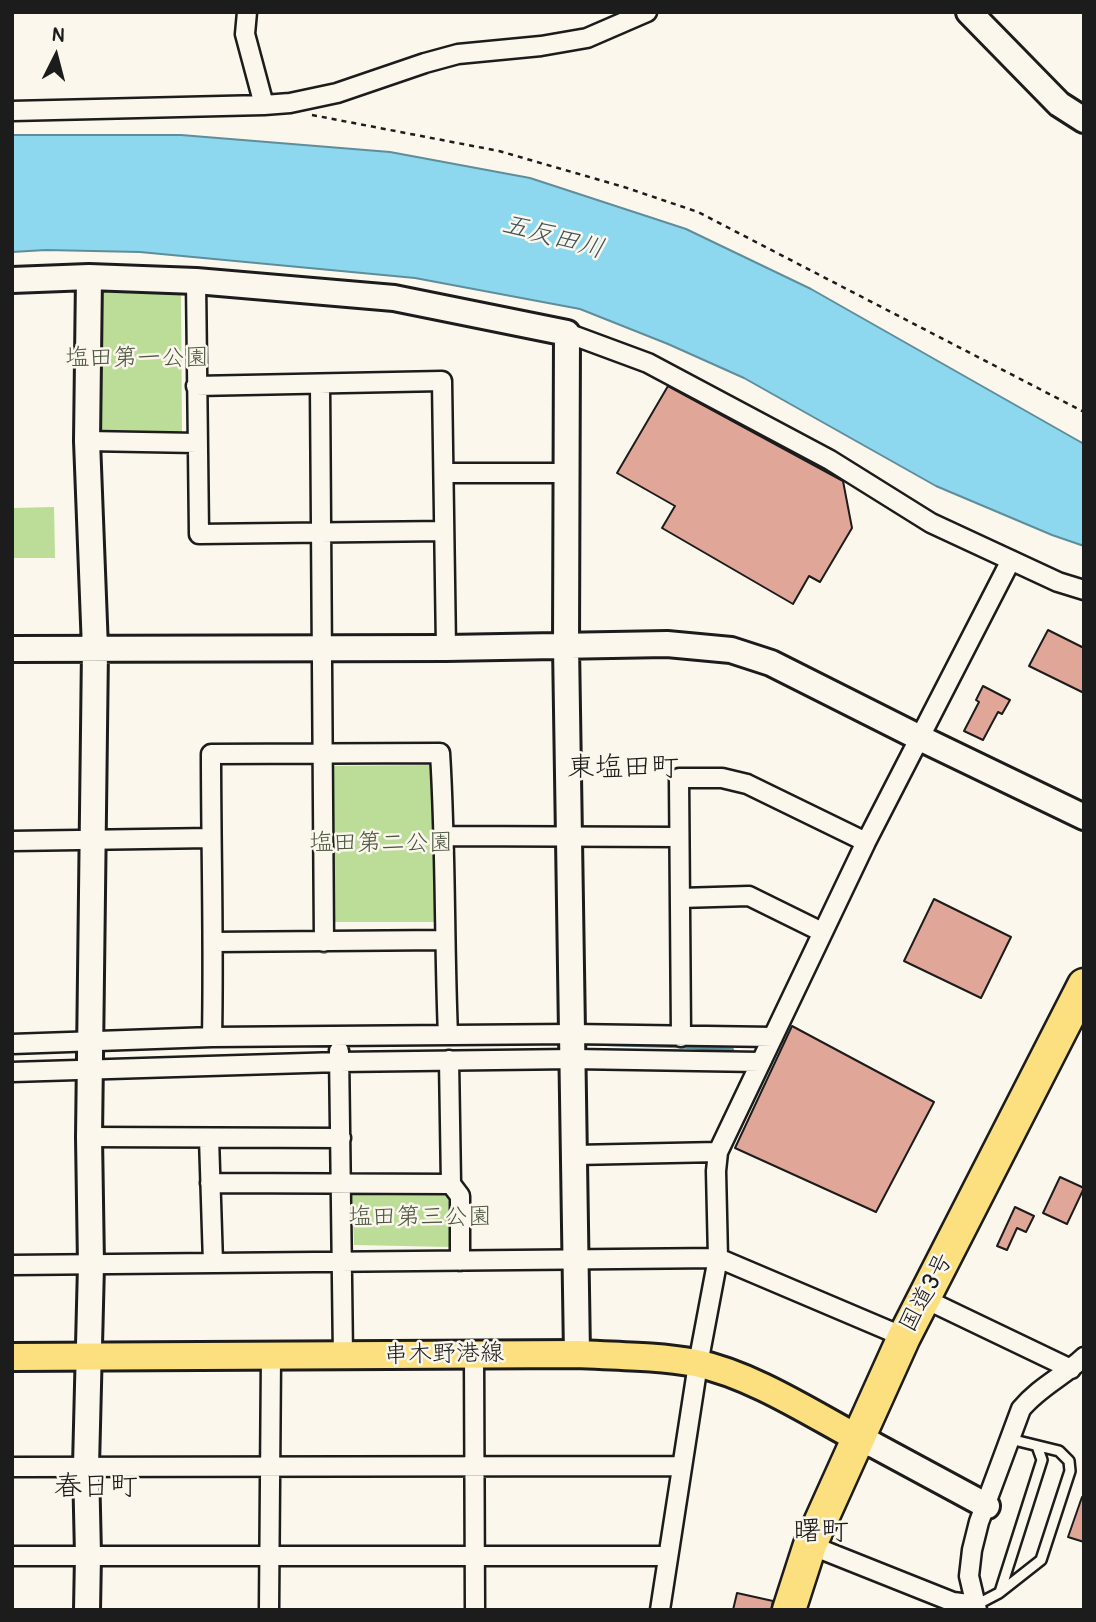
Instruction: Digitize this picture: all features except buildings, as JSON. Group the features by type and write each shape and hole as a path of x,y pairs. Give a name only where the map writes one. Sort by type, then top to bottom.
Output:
{"highway":[{"name":"国道3号","path":"789,1610 810,1545 904,1337 1084,985"}],"main road":[{"name":"串木野港線","path":"12,1357 577,1354 649,1357 698,1364 732,1374 859,1439"}],"street":[{"path":"247,12 244,34 264,105"},
{"path":"12,111 290,103 337,93 458,54 541,47 587,38 647,12"},
{"path":"969,12 1059,104 1084,120"},
{"path":"87,1610 86,1466 95,649 88,441 89,277"},
{"path":"12,280 89,277 196,281 394,298 567,333 648,363 830,460 931,523 1058,582 1084,590"},
{"path":"196,281 199,534 444,531"},
{"path":"567,333 566,646 577,1354"},
{"path":"196,386 442,381 446,648"},
{"path":"320,385 324,942"},
{"path":"88,441 197,443"},
{"path":"444,472 567,473"},
{"path":"660,1610 698,1364 718,1258 718,1152 866,842 1011,560"},
{"path":"12,649 321,649 667,644 731,650 771,663 1084,817"},
{"path":"212,1037 214,942 211,754 322,752 440,753 445,836 444,940 448,1035"},
{"path":"681,1037 679,778 722,778 747,784 866,842"},
{"path":"445,836 679,836"},
{"path":"12,841 211,838"},
{"path":"680,898 749,896 822,932"},
{"path":"214,942 444,940"},
{"path":"12,1044 212,1037 448,1035 759,1062"},
{"path":"340,1036 343,1356"},
{"path":"12,1072 449,1060 681,1037 773,1037"},
{"path":"449,1060 451,1184 460,1196 460,1261"},
{"path":"89,1137 341,1138"},
{"path":"209,1138 213,1263"},
{"path":"575,1155 718,1152"},
{"path":"210,1183 451,1184"},
{"path":"12,1265 718,1258 904,1337"},
{"path":"925,1299 1077,1363"},
{"path":"474,1354 475,1610"},
{"path":"269,1610 271,1356"},
{"path":"810,1545 953,1602 977,1607 969,1576 976,1532 1021,1409 1032,1396 1077,1363"},
{"path":"859,1439 987,1506"},
{"path":"12,1467 682,1466"},
{"path":"12,1556 668,1556"}],"lane":[{"path":"977,1607 1041,1560 1070,1471 1069,1461 1059,1451 1010,1438"},
{"path":"999,1593 1042,1460 1037,1446"}],"path":[{"path":"305,113 499,151 624,187 698,212 1084,412"}],"green space":[{"name":"塩田第一公園","path":"93,282 181,284 182,437 106,435 91,427"},
{"path":"54,507 55,558 12,558 12,508"},
{"name":"塩田第二公園","path":"431,765 437,922 329,922 327,766"},
{"name":"塩田第三公園","path":"448,1189 450,1247 354,1245 352,1194"}],"water":[{"name":"五反田川","path":"12,135 181,135 390,152 530,178 686,229 811,289 1084,444 1084,546 936,486 744,378 580,309 415,278 140,252 12,252"}],"waterway":[{"path":"386,1044 528,1043"},
{"path":"579,1043 732,1050"}],"district":[{"name":"東塩田町","path":"623,769"},
{"name":"春日町","path":"96,1488"},
{"name":"曙町","path":"821,1533"}]}
